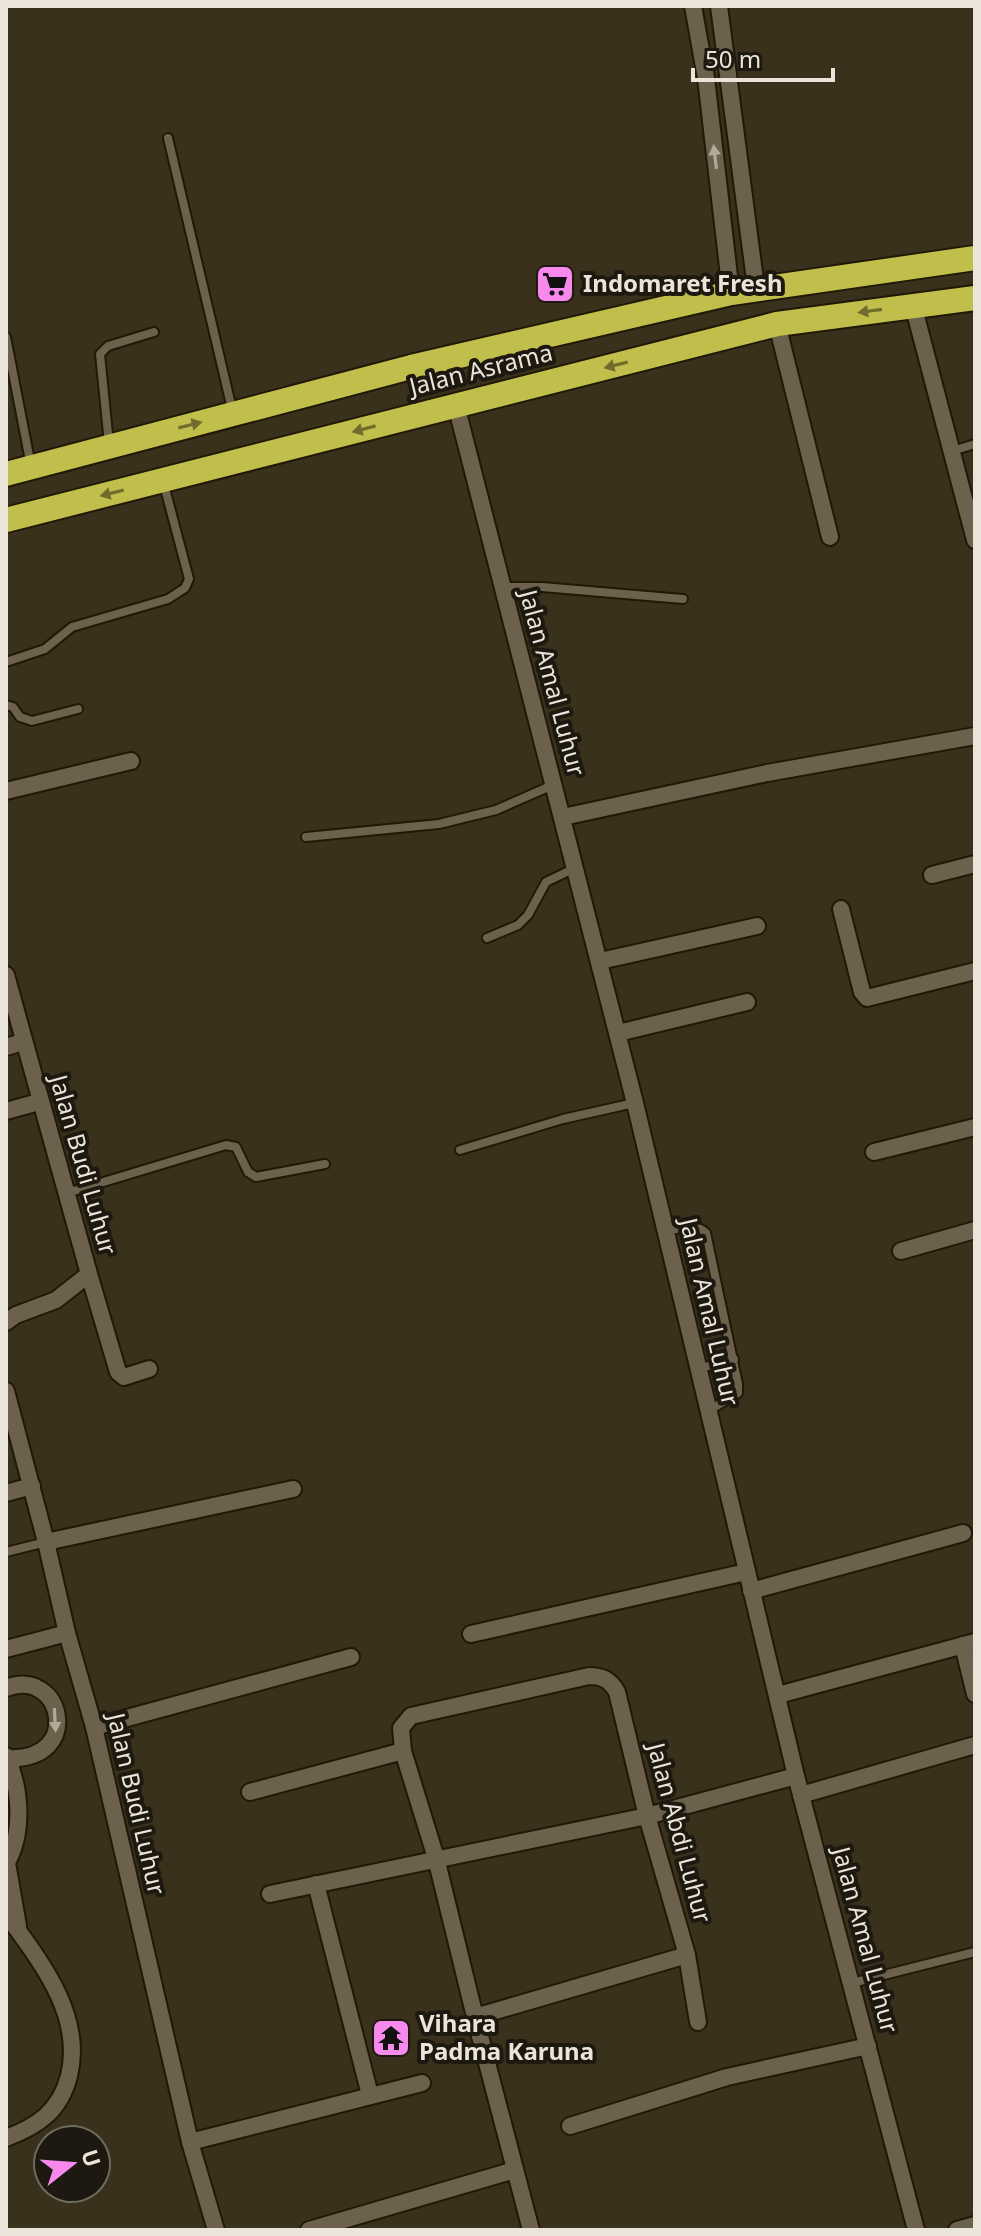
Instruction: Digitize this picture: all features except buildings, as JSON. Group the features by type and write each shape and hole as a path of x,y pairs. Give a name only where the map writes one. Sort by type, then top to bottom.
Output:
{"highway":[{"name":"Jalan Asrama","path":"6,474 411,367 731,293 975,258"},
{"name":"Jalan Asrama","path":"6,520 777,324 975,298"}],"street":[{"path":"693,6 706,78 731,293"},
{"path":"719,6 756,288"},
{"path":"706,78 730,77"},
{"path":"913,305 975,540"},
{"path":"777,324 830,537"},
{"name":"Jalan Amal Luhur","path":"456,405 618,1033 796,1776 916,2230"},
{"path":"563,817 767,773 975,736"},
{"path":"6,791 131,761"},
{"path":"932,875 975,864"},
{"path":"841,909 862,992 867,998 975,971"},
{"path":"600,961 757,926"},
{"name":"Jalan Budi Luhur","path":"6,975 89,1274 56,1300 6,1322"},
{"path":"618,1033 747,1002"},
{"path":"6,1047 23,1042"},
{"path":"6,1111 39,1102"},
{"path":"874,1152 975,1127"},
{"path":"901,1251 975,1230"},
{"path":"89,1274 118,1372 124,1377 149,1369"},
{"name":"Jalan Budi Luhur","path":"6,1391 94,1727 190,2142 216,2230"},
{"path":"6,1493 32,1486"},
{"path":"46,1542 293,1489"},
{"path":"751,1591 963,1533"},
{"path":"471,1634 746,1572"},
{"path":"6,1649 67,1633"},
{"path":"778,1695 969,1643 975,1694"},
{"path":"94,1727 351,1657"},
{"name":"Jalan Abdi Luhur","path":"403,1751 401,1728 411,1716 589,1676 601,1676 612,1683 617,1692 647,1816 687,1955 698,2022"},
{"path":"6,1688 26,1684 36,1687 54,1704 58,1718 58,1729 46,1749 29,1758 7,1757 19,1824 17,1840 6,1864 19,1932"},
{"path":"801,1795 975,1745"},
{"path":"250,1792 403,1751 436,1858 531,2230"},
{"path":"270,1894 647,1816 796,1776"},
{"path":"316,1884 370,2095"},
{"path":"6,1914 59,1994 74,2054 65,2090 46,2119 6,2138"},
{"path":"475,2017 687,1955"},
{"path":"570,2126 727,2077 868,2046"},
{"path":"190,2142 422,2083"},
{"path":"309,2230 515,2170"},
{"path":"957,2230 975,2225"}],"lane":[{"path":"168,138 233,414"},
{"path":"109,445 100,354 108,346 154,332"},
{"path":"6,337 31,468"},
{"path":"952,451 975,444"},
{"path":"6,662 45,649 72,627 168,599 185,588 189,579 163,481"},
{"path":"502,587 542,587 683,599"},
{"path":"6,705 13,707 20,717 32,721 78,709"},
{"path":"306,837 439,824 496,810 554,785"},
{"path":"487,938 518,925 528,915 546,882 576,867"},
{"path":"460,1150 563,1119 635,1103"},
{"path":"66,1193 226,1145 236,1147 248,1172 256,1177 325,1164"},
{"path":"666,1232 701,1227 706,1233 734,1359 738,1393 708,1411"},
{"path":"697,1369 734,1359"},
{"path":"6,1552 46,1542"},
{"path":"852,1983 975,1952"}],"place":[{"name":"Indomaret Fresh","path":"555,284"},
{"name":"Vihara Padma Karuna","path":"391,2038"}]}
